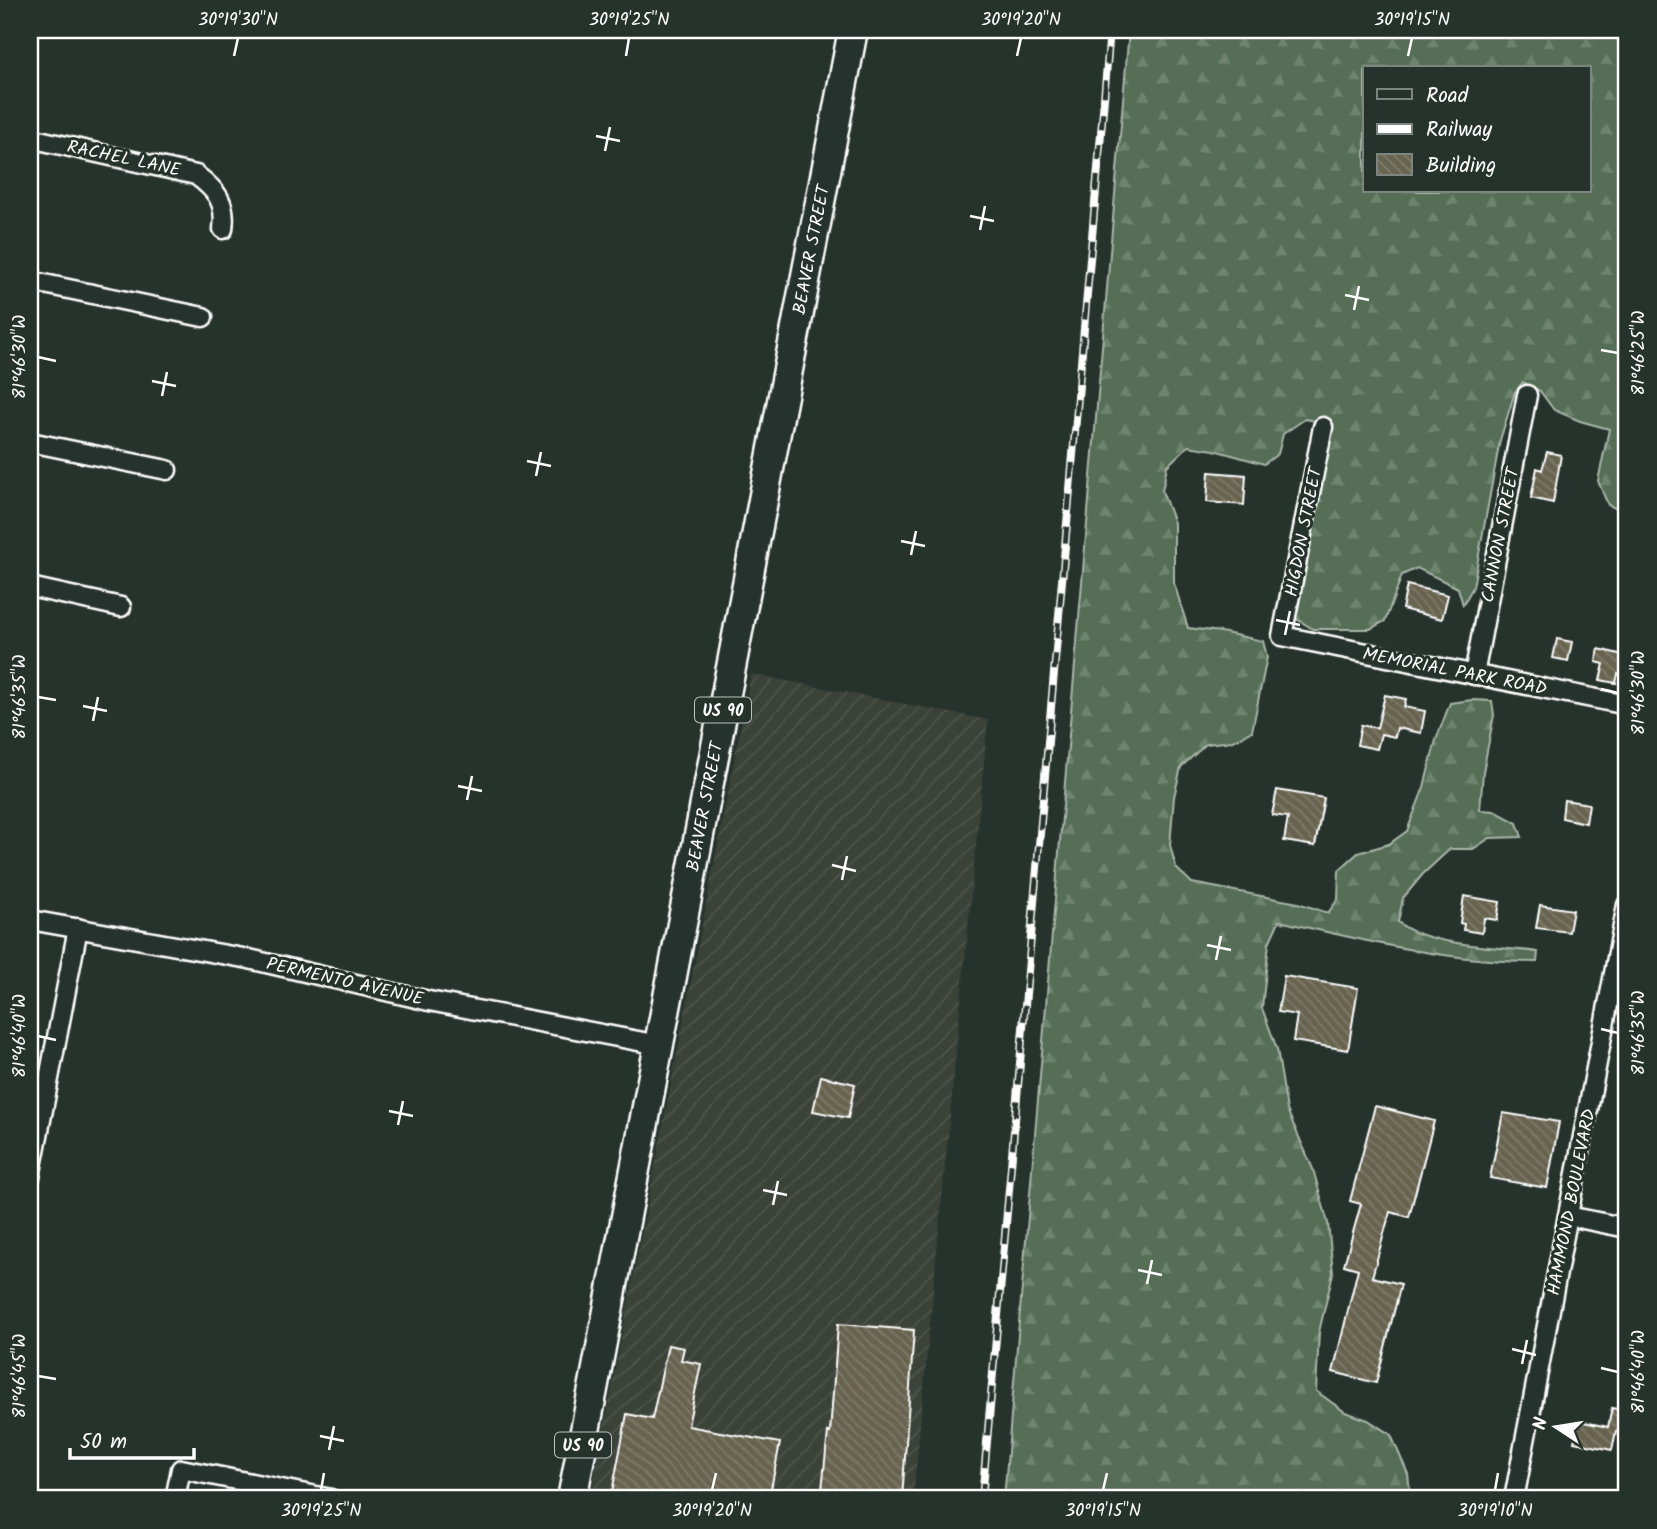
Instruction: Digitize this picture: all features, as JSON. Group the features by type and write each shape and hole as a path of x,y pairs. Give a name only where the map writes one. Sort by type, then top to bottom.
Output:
{"main road":[{"name":"BEAVER STREET","path":"572,1499 853,30"}],"street":[{"name":"RACHEL LANE","path":"30,138 196,175 209,185 221,201 225,214 223,229"},
{"path":"30,281 203,317"},
{"name":"CANNON STREET","path":"1474,675 1527,395"},
{"name":"HIGDON STREET","path":"1282,636 1323,427"},
{"path":"30,442 167,470"},
{"path":"30,587 121,607"},
{"name":"MEMORIAL PARK ROAD","path":"1282,636 1627,705"},
{"name":"HAMMOND BOULEVARD","path":"1514,1499 1627,905"},
{"name":"PERMENTO AVENUE","path":"30,920 250,959 429,1000 659,1045"},
{"path":"30,1177 78,928"},
{"path":"1568,1216 1627,1228"},
{"path":"175,1499 181,1469 331,1499"}],"shaded area":[{"path":"751,674 988,720 913,1499 590,1499"}],"green space":[{"path":"1129,30 1627,30 1627,513 1608,505 1598,481 1609,429 1554,410 1540,391 1523,382 1515,392 1500,440 1473,587 1463,605 1458,588 1417,568 1402,575 1385,621 1370,629 1313,629 1290,615 1333,424 1305,419 1283,434 1278,454 1264,464 1188,446 1167,466 1162,491 1174,523 1174,583 1188,628 1263,641 1267,657 1252,731 1233,741 1206,744 1181,767 1174,797 1170,845 1176,868 1192,883 1298,903 1328,913 1338,899 1339,870 1358,853 1389,844 1407,831 1424,787 1436,740 1450,703 1492,701 1494,715 1483,772 1480,810 1495,811 1517,823 1522,837 1490,838 1473,849 1450,849 1423,874 1403,898 1398,922 1410,930 1445,941 1538,952 1537,962 1439,954 1375,943 1279,921 1269,943 1262,1008 1277,1049 1287,1110 1313,1169 1328,1223 1333,1273 1319,1332 1316,1391 1345,1412 1368,1420 1391,1435 1408,1474 1411,1499 1004,1499"}],"building":[{"path":"1547,452 1561,455 1553,503 1531,498 1537,468 1542,470"},
{"path":"1209,472 1246,475 1244,505 1207,502"},
{"path":"1407,585 1448,595 1442,619 1402,609"},
{"path":"1557,639 1572,642 1568,661 1553,658"},
{"path":"1599,649 1627,656 1627,676 1618,674 1616,683 1600,680 1604,664 1596,662"},
{"path":"1385,695 1406,699 1404,707 1425,711 1421,733 1397,728 1395,737 1381,734 1377,749 1357,745 1361,725 1377,728"},
{"path":"1277,790 1324,798 1315,846 1284,841 1288,817 1272,815"},
{"path":"1564,800 1589,804 1586,823 1562,818"},
{"path":"1464,896 1500,902 1497,920 1484,918 1482,933 1463,930 1464,924 1460,923"},
{"path":"1540,905 1573,910 1569,932 1536,928"},
{"path":"1284,976 1358,988 1348,1050 1293,1041 1297,1015 1278,1012"},
{"path":"821,1076 855,1084 848,1118 813,1111"},
{"path":"1375,1106 1434,1121 1409,1217 1390,1212 1372,1277 1401,1284 1376,1383 1333,1372 1358,1269 1344,1265 1361,1204 1350,1201"},
{"path":"1503,1113 1559,1122 1547,1188 1490,1178"},
{"path":"838,1324 914,1330 902,1499 821,1499 828,1432 830,1433"},
{"path":"668,1345 684,1348 681,1360 701,1364 688,1426 780,1443 769,1499 648,1499 612,1492 627,1414 652,1419"},
{"path":"1612,1408 1627,1411 1627,1434 1616,1431 1612,1450 1574,1442 1579,1421 1608,1427"}],"railway":[{"path":"982,1499 1110,30"}]}
